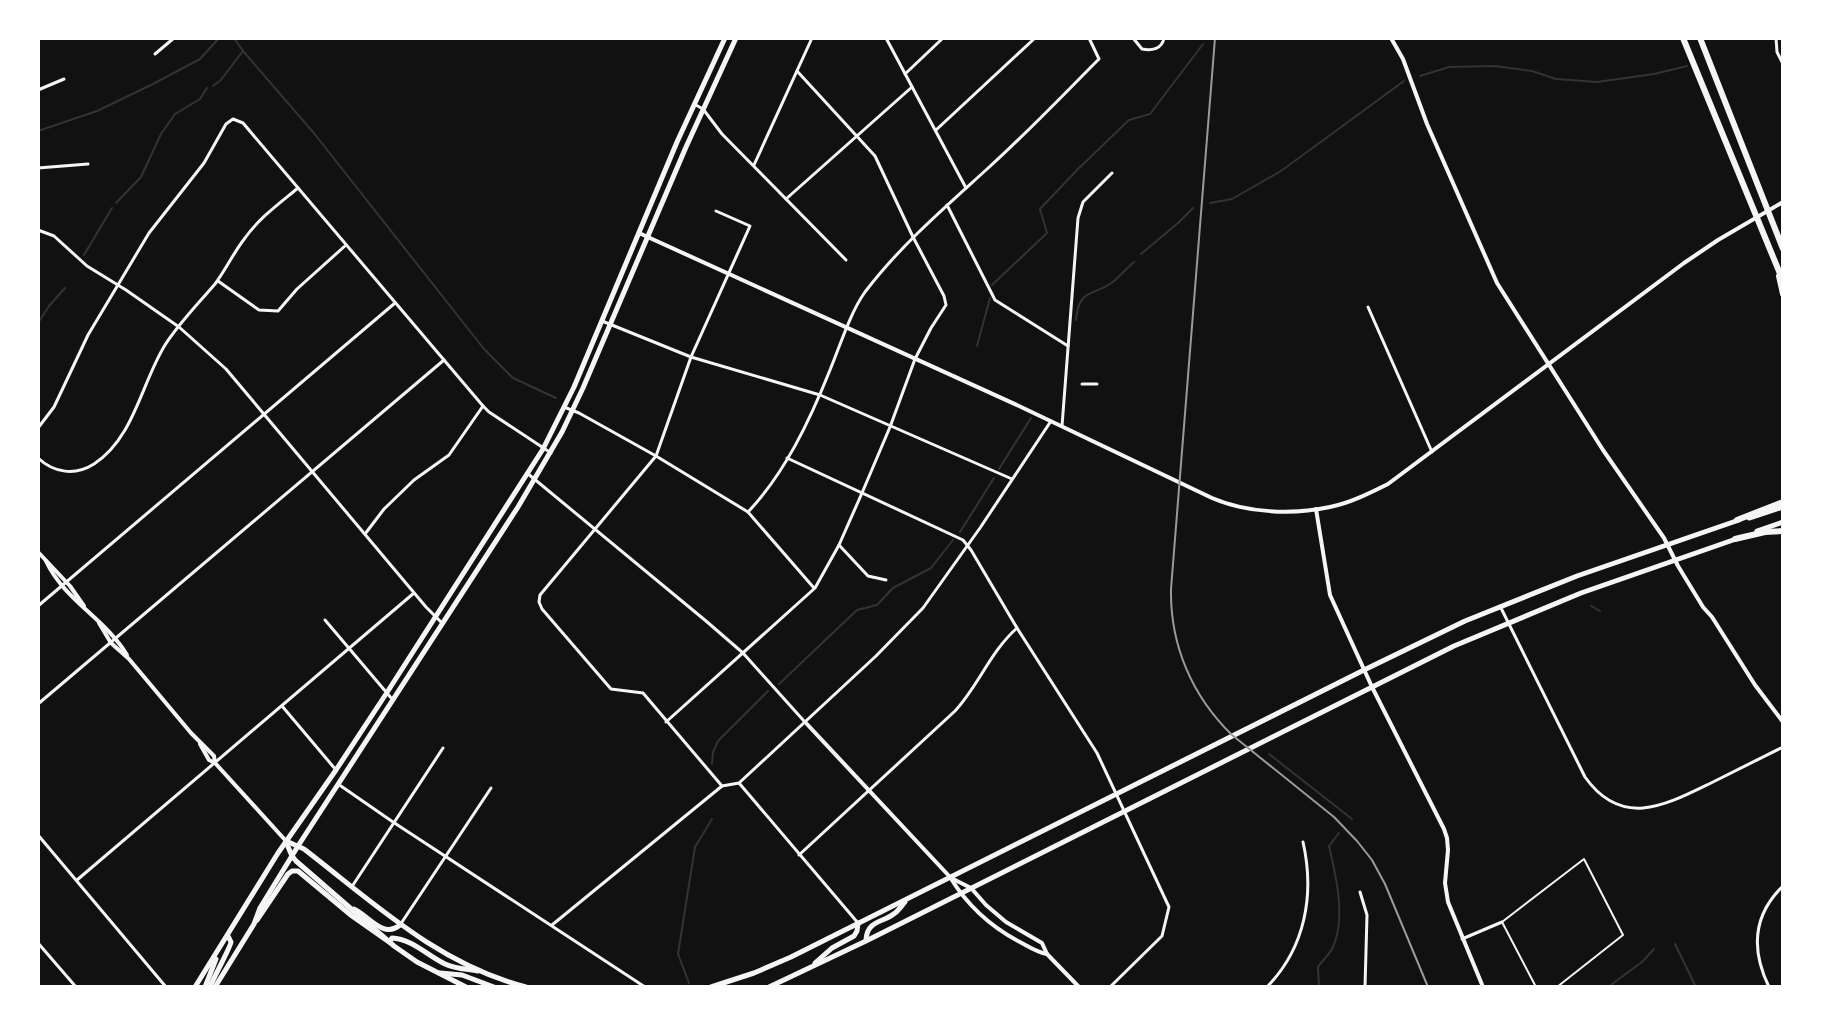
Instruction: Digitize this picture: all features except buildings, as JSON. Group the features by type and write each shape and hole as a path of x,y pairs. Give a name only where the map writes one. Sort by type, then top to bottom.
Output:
{"highway":[{"path":"1683,38 1783,281"},
{"path":"1700,38 1783,249"},
{"path":"1775,261 1783,294"},
{"path":"1737,520 1783,505"},
{"path":"1735,539 1783,531"}],"main road":[{"path":"195,987 286,841 386,694 543,449 725,38"},
{"path":"254,924 260,908 298,846 551,453 573,412 736,38"},
{"path":"711,987 732,985 791,957 1364,670 1500,606 1737,520"},
{"path":"769,987 1454,646 1581,593 1783,522"},
{"path":"286,841 304,849 431,946 502,985"},
{"path":"286,841 292,856 315,879 389,942"},
{"path":"210,987 265,911 286,876 296,870 389,942 435,972 466,987"},
{"path":"866,941 871,925 895,913 908,898"},
{"path":"346,905 382,929 392,930 400,925"},
{"path":"809,969 832,948 854,936 858,923"},
{"path":"210,987 230,947 228,936"},
{"path":"389,942 392,938 400,939 449,966 478,971"},
{"path":"210,987 221,947"},
{"path":"435,972 526,987"}],"street":[{"path":"155,54 174,38"},
{"path":"754,165 812,38"},
{"path":"886,38 966,188"},
{"path":"905,74 943,38"},
{"path":"936,130 1035,38"},
{"path":"748,512 767,492 787,458 820,395 865,293 913,237 1099,59 1089,38"},
{"path":"1133,38 1142,49 1151,51 1158,48 1164,38"},
{"path":"1391,38 1403,59 1427,124 1497,283 1755,685 1783,722"},
{"path":"1776,38 1777,52 1783,64"},
{"path":"666,722 815,588 839,545 862,493 915,359 946,305 875,156 797,71"},
{"path":"38,90 64,79"},
{"path":"786,199 912,87"},
{"path":"694,104 703,109 722,134 846,260"},
{"path":"38,428 54,407 83,343 157,221 204,163 226,124 233,119 243,123 483,406 551,453"},
{"path":"38,168 88,164"},
{"path":"1062,426 1078,218 1083,202 1112,173"},
{"path":"38,458 47,466 70,472 95,463 111,448 126,429 160,355 179,327 217,281 246,236 298,188"},
{"path":"639,233 1225,504 1250,509 1296,510 1340,504 1377,490 1400,476 1684,263 1783,202"},
{"path":"947,205 995,300 1068,346"},
{"path":"716,211 750,226 691,357 656,456 540,595 539,602 611,689 643,693 722,786"},
{"path":"38,230 54,236 87,266 179,327 226,369 414,593 443,623"},
{"path":"217,281 259,310 278,311 297,289 346,245"},
{"path":"38,606 395,303"},
{"path":"1368,307 1432,452"},
{"path":"602,321 691,357 820,395 1012,480"},
{"path":"38,704 444,360"},
{"path":"1082,384 1097,384"},
{"path":"365,535 384,509 414,480 449,455 483,406"},
{"path":"564,407 656,456 748,512 815,588"},
{"path":"552,925 722,786 739,783 916,616 1051,421"},
{"path":"787,458 963,540 1097,753 1169,907 1162,936 1110,987"},
{"path":"527,473 743,653 994,927 1047,954"},
{"path":"1316,509 1330,595 1447,838 1448,902 1483,987"},
{"path":"839,545 868,576 886,580"},
{"path":"38,552 214,756 215,763 228,780 244,793 286,841"},
{"path":"77,880 414,593"},
{"path":"1500,606 1585,777 1611,801 1642,809 1657,807 1783,747"},
{"path":"325,620 393,700"},
{"path":"799,855 955,711 969,695 995,652 1017,628"},
{"path":"282,706 336,770"},
{"path":"352,886 443,748"},
{"path":"739,783 858,923"},
{"path":"338,784 645,987"},
{"path":"400,925 491,788"},
{"path":"39,839 166,987"},
{"path":"1267,987 1292,953 1306,915 1308,873 1303,842"},
{"path":"950,877 971,888 1006,922 1042,943 1047,954 1079,987"},
{"path":"1769,987 1757,957 1757,932 1764,910 1783,886"},
{"path":"1360,892 1367,922 1365,987"},
{"path":"1462,939 1502,922"},
{"path":"38,943 76,987"}],"lane":[{"path":"1536,987 1502,922 1584,859 1623,935 1557,987"}],"waterway":[{"path":"38,131 97,111 153,84 200,59 219,38"},
{"path":"213,86 243,51 234,38"},
{"path":"992,285 1047,233 1040,209 1129,120 1150,114 1203,44"},
{"path":"243,51 313,132 484,349 513,378 556,398"},
{"path":"1420,76 1449,67 1495,66 1532,71 1556,79 1597,82 1687,66"},
{"path":"1210,203 1232,199 1281,171 1404,81"},
{"path":"116,203 141,177 161,134 175,114 200,99 207,88"},
{"path":"84,255 112,208"},
{"path":"1141,254 1193,208"},
{"path":"1076,320 1084,297 1107,286 1134,262"},
{"path":"38,323 65,288"},
{"path":"977,346 990,298"},
{"path":"999,469 1031,418"},
{"path":"960,532 994,478"},
{"path":"779,684 857,610 877,605 893,588 931,568 953,540"},
{"path":"1591,606 1600,611"},
{"path":"712,764 718,741 768,691"},
{"path":"1269,754 1352,819"},
{"path":"689,983 678,954 695,847 712,819"},
{"path":"1319,987 1318,967 1333,947 1339,923 1338,896 1329,846 1339,833"},
{"path":"1675,944 1695,985"},
{"path":"1608,987 1654,949"}],"railway":[{"path":"1215,38 1171,589 1174,630 1186,668 1205,704 1218,720 1232,735 1334,817 1372,860 1428,987"}]}
